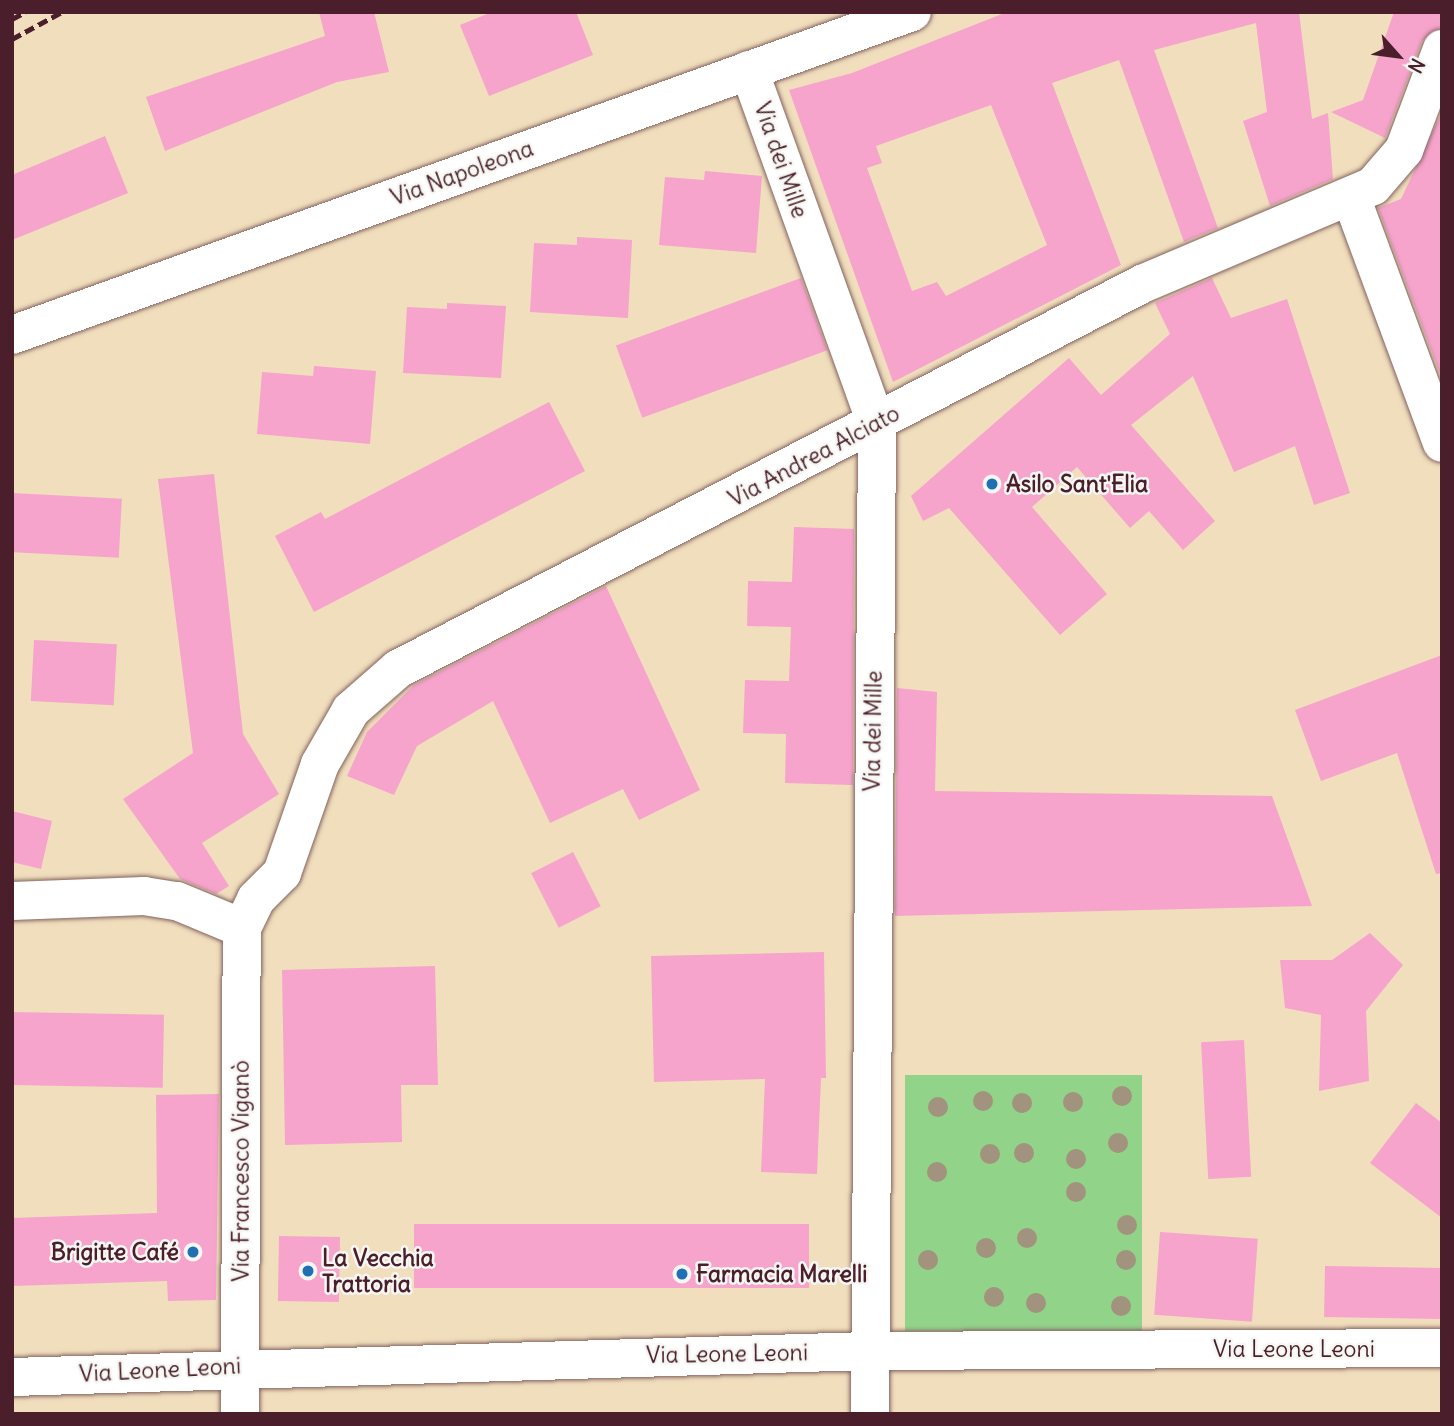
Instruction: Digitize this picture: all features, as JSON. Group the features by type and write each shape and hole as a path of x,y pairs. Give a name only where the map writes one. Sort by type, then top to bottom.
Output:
{"street":[{"name":"Via Napoleona","path":"12,335 912,12"},
{"name":"Via Andrea Alciato","path":"242,928 256,899 282,873 333,735 373,687 877,426 1142,284 1351,197 1389,172 1404,150 1442,49"},
{"name":"Via dei Mille","path":"749,70 877,426 870,1414"},
{"path":"1351,197 1442,443"},
{"path":"12,901 144,897 177,901 242,928"},
{"name":"Via Francesco Viganò","path":"240,1414 242,928"},
{"name":"Via Leone Leoni","path":"12,1377 241,1365 869,1351 1442,1348"}],"green space":[{"path":"905,1075 1142,1075 1142,1331 905,1331"}],"building":[{"path":"319,12 374,12 389,72 337,82 165,151 146,97 325,36"},
{"path":"492,12 576,12 593,55 489,96 460,25"},
{"path":"1007,12 1299,12 1312,119 1328,113 1333,179 1270,206 1243,121 1267,112 1256,23 1154,50 1218,228 1184,242 1119,60 1052,83 1121,265 893,382 789,90 852,73","holes":["991,105 1047,245 946,296 937,282 912,291 867,168 882,163 876,146"]},
{"path":"1394,12 1442,12 1442,28 1422,41 1385,138 1331,112 1363,100"},
{"path":"1442,112 1442,379 1378,208 1401,199"},
{"path":"105,136 128,193 12,240 12,175"},
{"path":"705,171 762,176 756,253 659,245 665,177 704,180"},
{"path":"577,237 632,240 628,318 530,312 534,243 577,245"},
{"path":"801,278 827,350 642,418 616,345"},
{"path":"1212,278 1231,318 1287,299 1350,493 1314,505 1295,446 1234,472 1193,376 1131,425 1215,521 1183,550 1149,511 1130,528 1077,467 1032,507 1107,594 1060,635 949,508 923,521 911,496 1069,358 1101,395 1170,334 1155,303"},
{"path":"447,303 506,306 501,378 403,373 407,307 447,309"},
{"path":"314,366 376,371 370,444 257,434 262,372 313,376"},
{"path":"549,402 585,471 314,612 275,536 321,512 325,519"},
{"path":"214,474 243,734 279,794 202,843 229,886 216,894 180,879 123,799 193,753 158,479"},
{"path":"12,493 122,499 119,558 12,552"},
{"path":"794,527 854,529 853,785 785,783 786,734 743,733 745,680 789,681 791,627 747,626 748,581 792,582"},
{"path":"606,586 700,790 639,820 623,789 550,823 493,701 417,746 394,795 347,776 367,732 414,685"},
{"path":"34,640 117,644 114,705 31,701"},
{"path":"1442,655 1442,873 1436,874 1397,753 1321,781 1295,710"},
{"path":"897,688 937,692 935,791 1272,796 1312,906 895,916"},
{"path":"12,811 52,821 41,869 12,862"},
{"path":"573,852 601,906 559,928 531,873"},
{"path":"1370,933 1403,965 1366,1011 1369,1081 1319,1091 1321,1015 1285,1008 1280,960 1332,960"},
{"path":"824,952 826,1078 821,1078 817,1174 761,1172 765,1079 654,1082 651,956"},
{"path":"435,966 438,1085 401,1085 402,1142 285,1145 282,970"},
{"path":"12,1012 164,1015 163,1088 12,1085"},
{"path":"1244,1040 1251,1177 1208,1179 1201,1042"},
{"path":"219,1094 216,1300 168,1301 167,1281 12,1286 12,1218 157,1213 156,1095"},
{"path":"1416,1103 1442,1123 1442,1218 1370,1163"},
{"path":"414,1224 809,1224 809,1288 414,1288"},
{"path":"1160,1232 1258,1239 1252,1322 1154,1315"},
{"path":"279,1236 340,1237 339,1302 278,1301"},
{"path":"1325,1266 1442,1268 1441,1319 1324,1317"}],"railway":[{"path":"12,19 25,12"},
{"path":"12,39 62,12"}],"place":[{"name":"Asilo Sant'Elia","path":"992,484"},
{"name":"Brigitte Café","path":"193,1252"},
{"name":"La Vecchia Trattoria","path":"308,1271"},
{"name":"Farmacia Marelli","path":"682,1274"}]}
